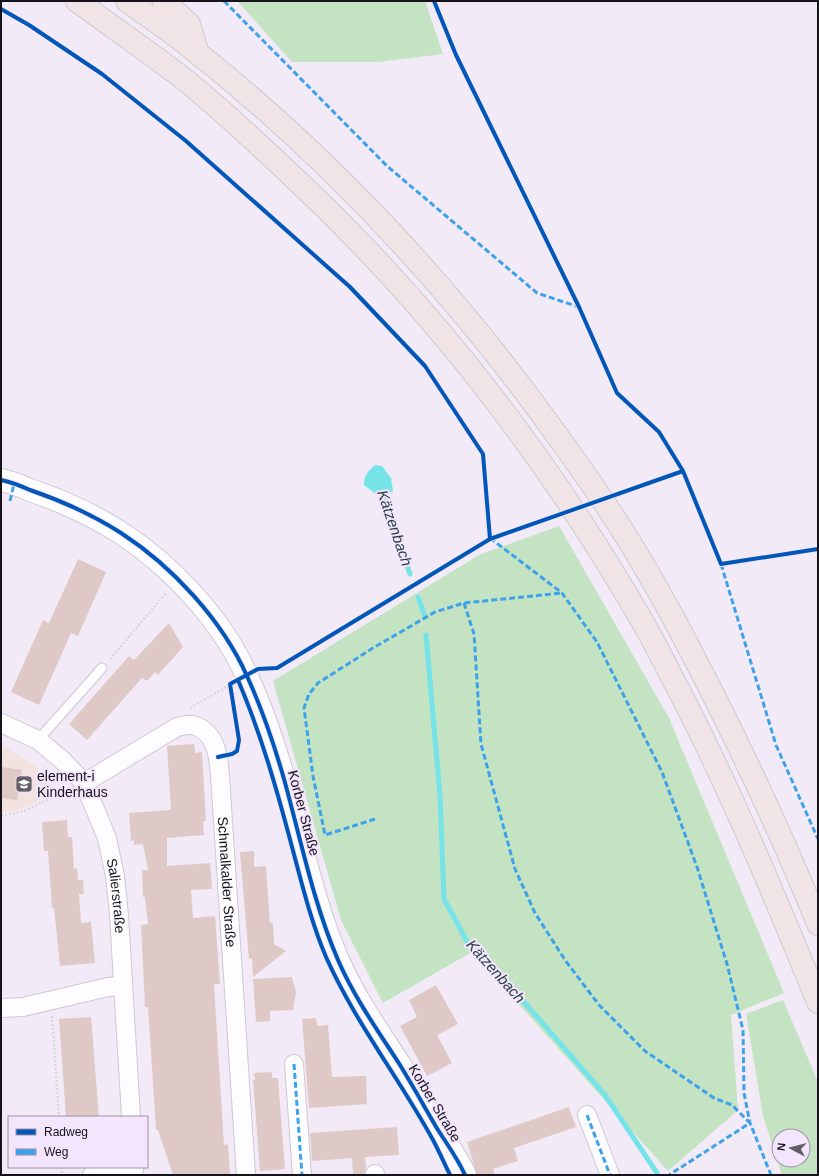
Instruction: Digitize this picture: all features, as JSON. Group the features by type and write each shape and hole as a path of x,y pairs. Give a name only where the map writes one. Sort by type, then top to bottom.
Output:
{"highway":[{"path":"77,1 180,77 251,137 330,211 401,286 449,341 499,404 548,471 596,542 647,629 740,814 818,1002"},
{"path":"127,1 178,38 272,116 348,188 417,260 510,372 570,453 619,525 678,626 729,724 768,805 818,924"},
{"path":"164,1 189,24 198,54"}],"street":[{"name":"Korber Straße","path":"1,480 43,494 78,509 133,540 169,571 197,599 228,642 247,675 266,723 283,778 318,908 338,961 360,1004 401,1068 464,1175"},
{"name":"Salierstraße","path":"1,723 38,740 62,760 84,783 108,838 114,869 119,915 122,986 131,1116"},
{"name":"Schmalkalder Straße","path":"84,783 177,726 191,725 204,730 215,745 218,757 234,974 246,1175"},
{"path":"1,1008 23,1007 122,986"},
{"path":"294,1064 302,1175"},
{"path":"587,1115 610,1175"},
{"path":"92,1175 135,1172"}],"lane":[{"path":"38,740 102,668"}],"path":[{"path":"102,668 166,593"},
{"path":"190,707 230,684 239,740 237,751 232,754 218,757"},
{"path":"1,816 24,811 68,791"},
{"path":"52,1001 58,1116"}],"shaded area":[{"name":"element-i Kinderhaus","path":"1,746 9,749 38,767 38,775 56,793 19,810 1,813"}],"green space":[{"path":"237,1 425,1 443,54 378,62 292,62"},
{"path":"559,526 669,718 784,993 731,1015 738,1110 668,1171 472,952 383,1003 341,920 273,681 479,555"},
{"path":"783,1000 818,1082 818,1175 782,1175 780,1168 811,1168 811,1128 771,1128 771,1141 763,1116 746,1014"}],"water":[{"path":"375,465 382,466 391,478 393,491 380,497 364,485 367,474"}],"building":[{"path":"78,559 106,572 78,636 71,633 39,705 11,692 43,620 49,623"},
{"path":"169,623 183,647 158,675 155,672 147,681 142,678 87,740 69,724 129,656 134,660"},
{"path":"194,744 195,753 202,752 206,821 203,821 204,835 167,838 167,866 210,863 212,889 191,890 193,918 215,916 220,984 214,984 224,1145 228,1144 230,1175 173,1175 158,1130 156,1130 148,1007 145,1007 141,925 148,924 145,897 143,897 142,870 148,870 143,844 134,845 134,840 131,841 129,813 171,810 167,746"},
{"path":"1,767 22,770 17,800 1,798"},
{"path":"67,820 68,837 72,837 74,869 77,868 78,880 83,880 84,894 79,894 81,923 91,922 95,963 60,966 54,908 52,908 48,851 44,851 42,822"},
{"path":"254,851 254,867 266,866 270,923 273,923 274,944 286,951 253,977 252,958 249,959 240,852"},
{"path":"292,977 296,992 293,1010 270,1011 270,1021 256,1022 253,979"},
{"path":"436,985 458,1024 437,1035 452,1063 427,1076 400,1026 417,1017 409,1000"},
{"path":"91,1017 99,1116 66,1116 59,1019"},
{"path":"316,1018 317,1026 328,1025 332,1077 366,1076 367,1104 309,1108 302,1019"},
{"path":"272,1072 272,1078 278,1078 285,1169 260,1171 253,1080 255,1080 254,1073"},
{"path":"569,1107 576,1127 514,1148 518,1161 493,1169 495,1175 477,1175 467,1142"},
{"path":"397,1127 399,1155 365,1157 366,1168 364,1175 353,1175 352,1158 312,1161 310,1133"}],"waterway":[{"name":"Kätzenbach","path":"381,489 410,574"},
{"name":"Kätzenbach","path":"418,597 424,614"},
{"name":"Kätzenbach","path":"426,635 440,795 444,899 470,947 524,1002 605,1095 657,1173"}],"marked path":[{"path":"224,1 387,166 537,293 579,307"},
{"path":"10,501 14,484"},
{"path":"490,538 562,593 597,642 662,772 697,867 727,964 743,1030 744,1093 750,1123 771,1175"},
{"path":"721,564 776,745 818,839"},
{"path":"375,819 325,835 313,776 304,708 309,694 318,683 373,648 435,612 464,603 562,593"},
{"path":"464,603 474,634 481,744 515,869 535,913 565,960 599,1005 645,1051 714,1098 732,1105 750,1123 669,1175"},
{"path":"294,1064 302,1175"},
{"path":"587,1115 610,1175"}],"cycle path":[{"path":"434,1 456,55 579,307 617,393 659,432 683,471 721,564 818,549"},
{"path":"1,9 29,25 102,74 186,141 350,287 425,366 483,454 490,539"},
{"path":"218,757 232,754 237,751 239,740 230,684 258,669 277,668 490,539 683,471"},
{"path":"1,480 16,484 88,514 140,546 159,561 194,596 224,635 247,676 258,701 284,779 321,916 344,974 359,1001 456,1157 465,1175"},
{"path":"238,680 268,762 307,903 326,957 350,1004 420,1117 450,1175"}],"place":[{"name":"element-i Kinderhaus","path":"24,784"}]}
